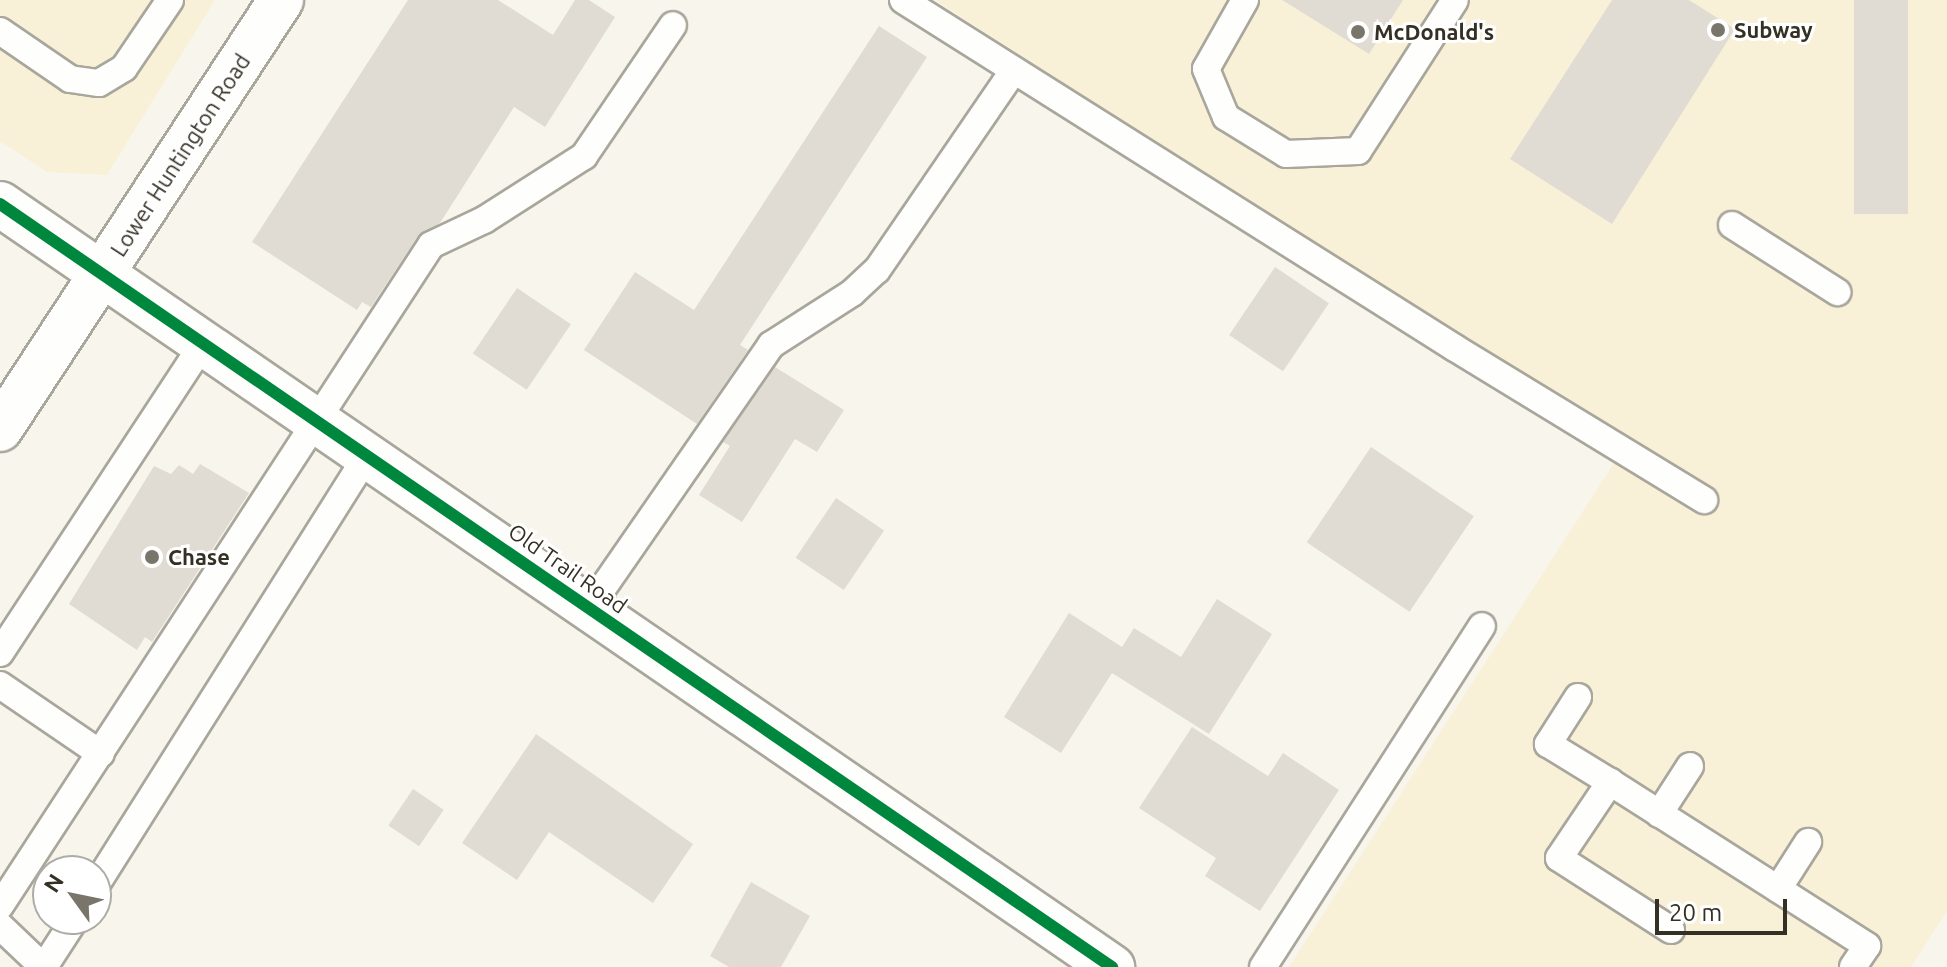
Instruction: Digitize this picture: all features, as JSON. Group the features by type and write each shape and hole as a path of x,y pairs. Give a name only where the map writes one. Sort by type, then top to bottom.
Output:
{"street":[{"name":"Lower Huntington Road","path":"0,429 281,0"},
{"name":"Old Trail Road","path":"0,204 1112,967"}],"lane":[{"path":"0,31 70,79 99,83 124,68 170,0"},
{"path":"903,0 1704,500"},
{"path":"1245,0 1206,69 1226,117 1286,154 1358,151 1455,0"},
{"path":"46,855 101,754 431,245 484,220 584,156 673,25"},
{"path":"589,608 771,345 852,293 877,270 1014,70"},
{"path":"1732,225 1837,292"},
{"path":"0,653 202,345"},
{"path":"112,860 368,454"},
{"path":"1263,967 1482,626"},
{"path":"0,685 101,754"},
{"path":"1578,697 1548,744 1867,946 1853,967"},
{"path":"1659,814 1690,766"},
{"path":"1610,782 1559,858 1671,930"},
{"path":"1778,889 1808,842"},
{"path":"0,906 32,874"},
{"path":"0,926 44,967 65,935"}],"shaded area":[{"path":"0,0 215,0 107,175 47,172 0,141"},
{"path":"935,0 1947,0 1947,911 1911,967 1289,967 1625,446"}],"building":[{"path":"408,0 498,0 553,35 575,0 589,0 615,17 545,127 514,107 440,223 418,236 371,307 362,302 357,310 252,242"},
{"name":"McDonald's","path":"1282,0 1403,0 1369,54"},
{"path":"1612,0 1689,0 1735,29 1612,224 1510,159"},
{"path":"1854,0 1908,0 1908,214 1854,214"},
{"path":"879,26 927,57 740,345 748,350 697,424 584,350 635,272 694,310"},
{"path":"1275,267 1329,303 1283,371 1229,335"},
{"path":"517,288 571,324 527,390 473,353"},
{"path":"775,367 844,410 817,452 795,439 742,522 699,495 730,446 723,442"},
{"path":"1371,447 1474,516 1409,612 1307,542"},
{"name":"Chase","path":"200,464 249,493 152,642 145,637 137,650 69,604 154,466 171,474 179,465 193,474"},
{"path":"836,498 884,530 844,590 796,558"},
{"path":"1217,599 1272,634 1209,734 1112,673 1061,753 1004,717 1069,613 1122,647 1134,628 1181,657"},
{"path":"1192,727 1268,776 1283,753 1339,790 1260,911 1205,876 1216,858 1139,808"},
{"path":"536,734 693,844 653,903 549,832 517,880 462,843"},
{"path":"413,789 444,810 419,846 388,825"},
{"path":"751,882 810,916 781,967 729,967 710,956"}],"cycle path":[{"path":"0,204 1112,967"}],"place":[{"name":"Subway","path":"1718,30"},
{"name":"McDonald's","path":"1358,32"},
{"name":"Chase","path":"152,557"}]}
